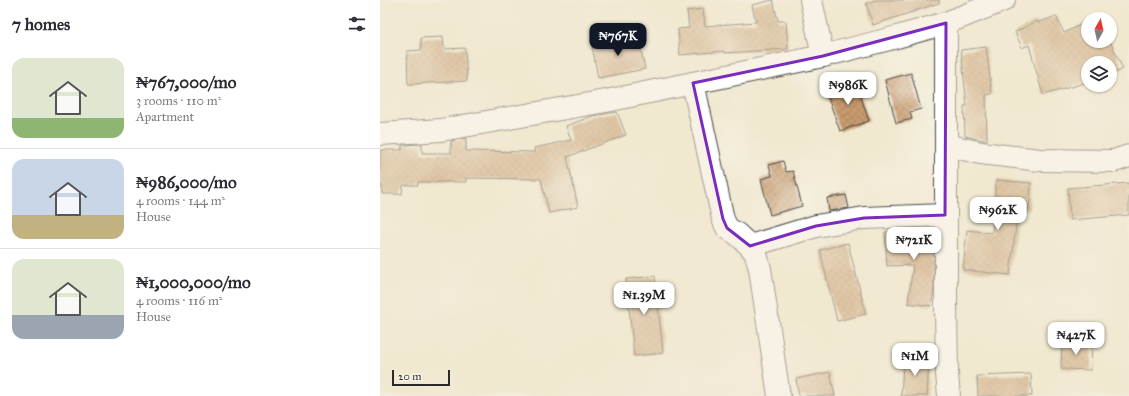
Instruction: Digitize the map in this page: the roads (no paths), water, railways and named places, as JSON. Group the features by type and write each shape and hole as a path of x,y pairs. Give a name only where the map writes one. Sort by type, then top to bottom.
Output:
{"street":[{"path":"811,0 822,56"},
{"path":"380,134 441,130 606,101 822,56 946,23 1004,0"},
{"path":"946,23 945,215 947,367 949,396"},
{"path":"693,83 723,219 727,228 737,234 756,254 760,269 779,396"},
{"path":"946,145 981,153 1040,160 1114,161 1129,156"},
{"path":"750,246 816,226 864,218 945,215"}]}
